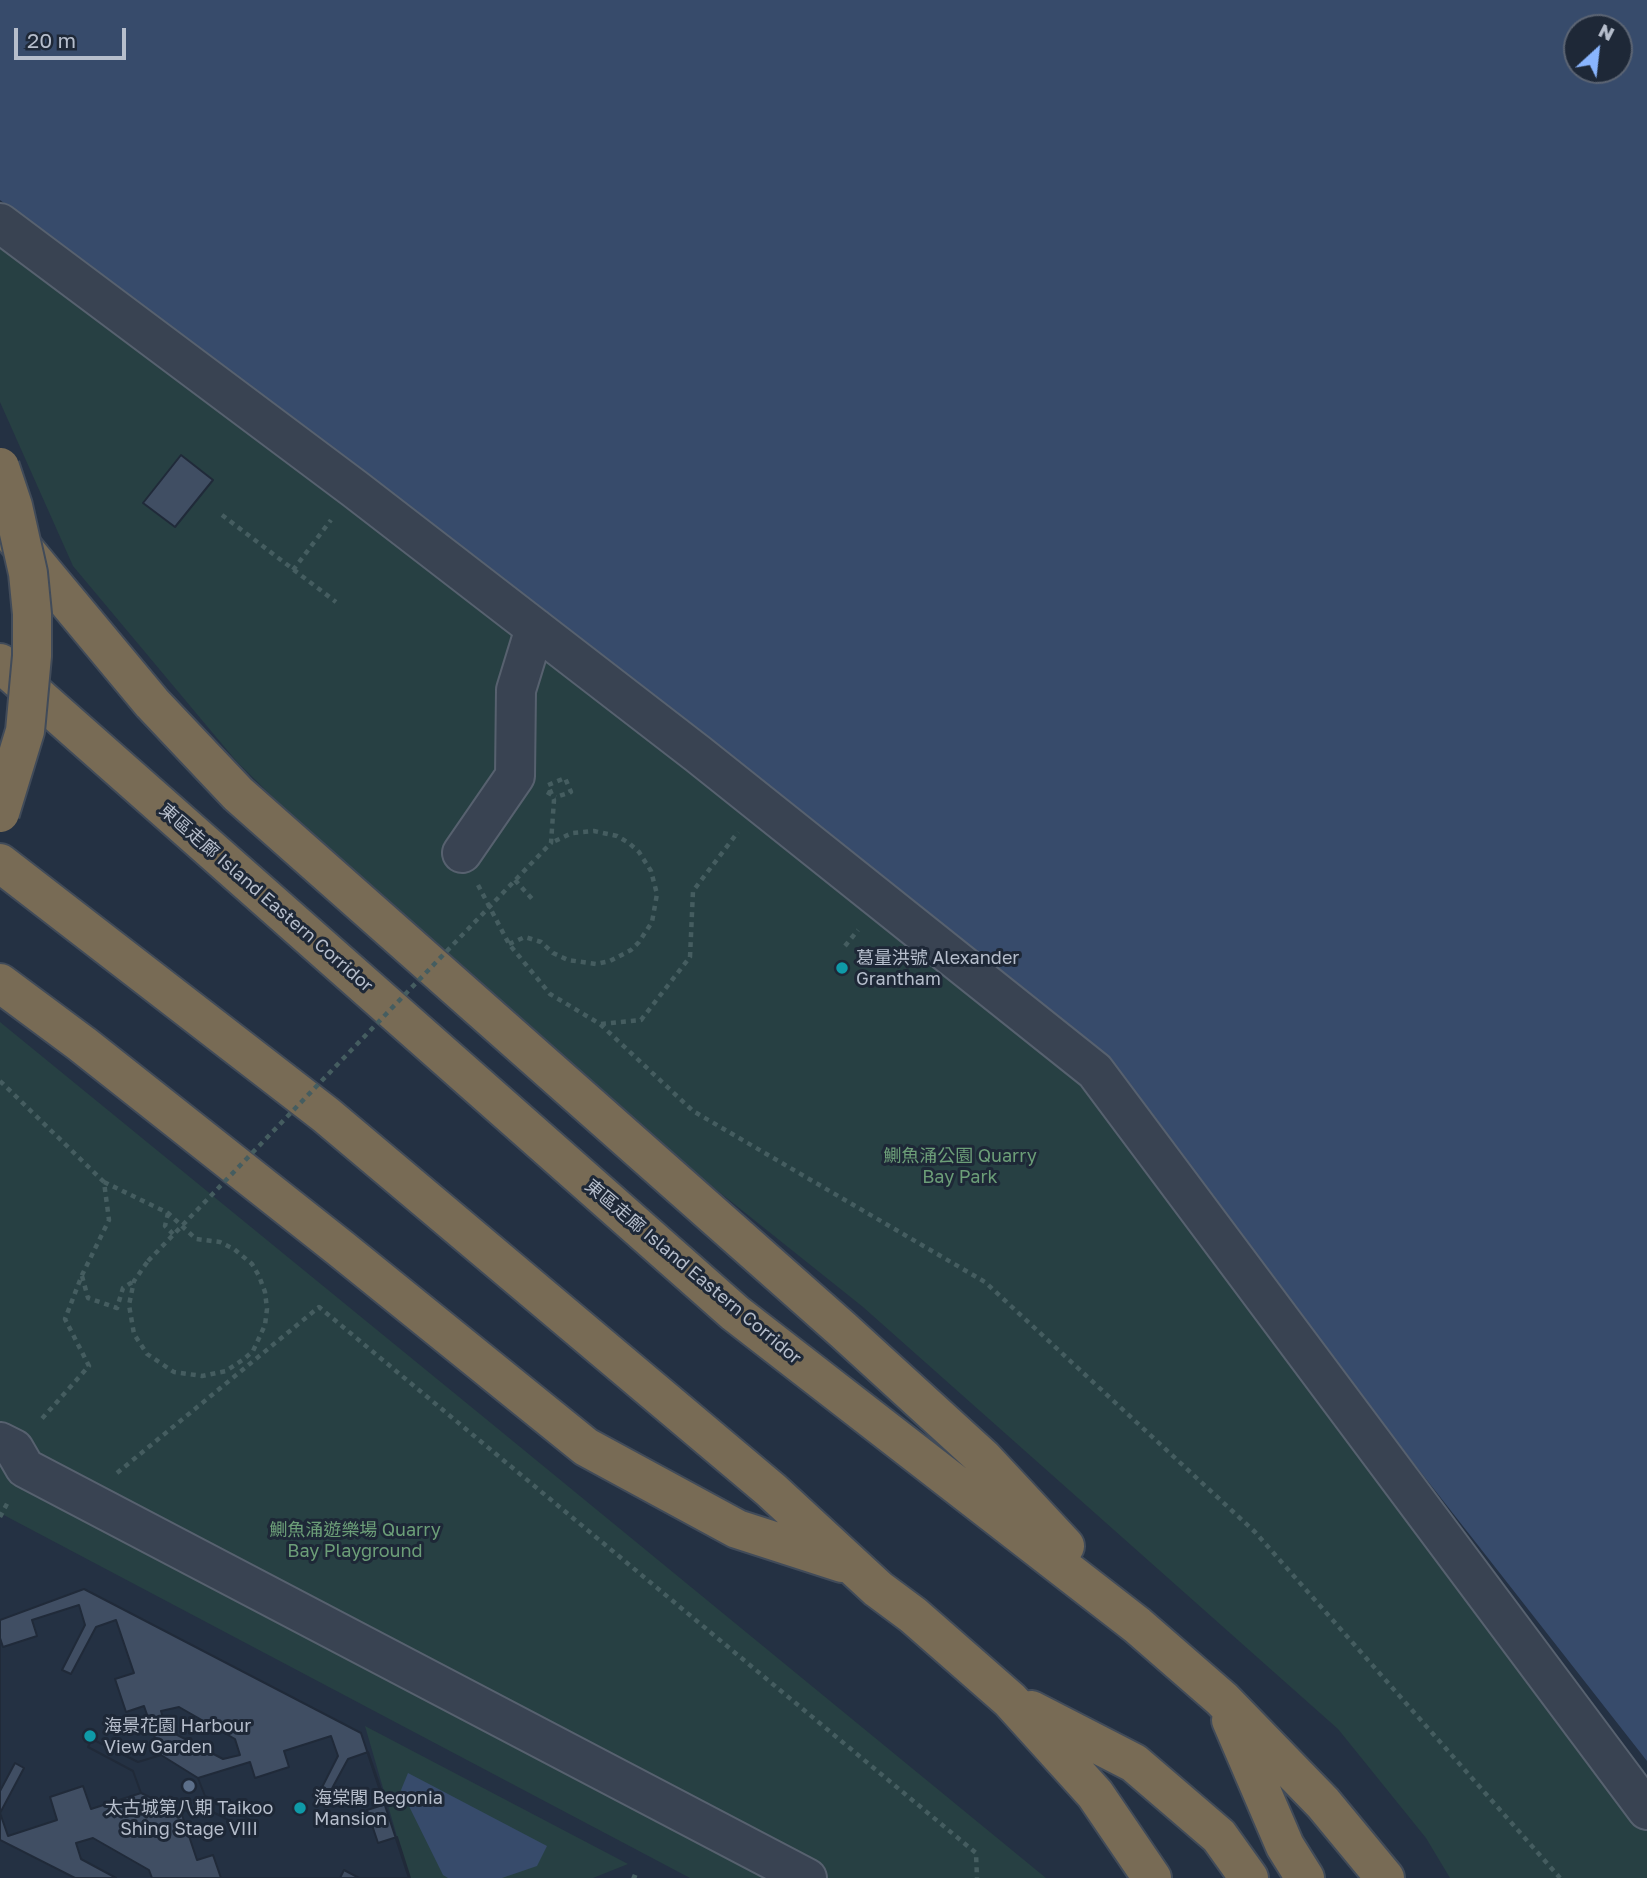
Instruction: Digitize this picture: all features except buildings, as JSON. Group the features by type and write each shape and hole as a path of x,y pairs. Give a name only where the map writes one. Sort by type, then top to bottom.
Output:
{"highway":[{"path":"0,467 13,506 28,573 32,614 32,656 25,731 0,813"},
{"path":"0,519 152,703 239,794 966,1442 1027,1504 1137,1625"},
{"name":"東區走廊 Island Eastern Corridor","path":"0,663 735,1313 1137,1625 1222,1699 1323,1803 1385,1878"},
{"path":"0,863 326,1115 771,1490 853,1567 913,1615 1010,1700 1095,1794 1152,1878"},
{"path":"0,983 340,1248 586,1447 737,1529 853,1567"},
{"path":"1222,1699 1285,1846 1305,1878"},
{"path":"1010,1700 1134,1763 1219,1836 1249,1878"}],"street":[{"path":"0,223 355,489 535,628 1095,1071 1647,1810"},
{"path":"462,853 515,776 516,691 535,628"},
{"path":"7,1446 25,1468 807,1878"}],"path":[{"path":"293,570 355,489"},
{"path":"222,515 336,602"},
{"path":"551,843 554,800 548,785 565,779 570,792 556,797"},
{"path":"600,1024 641,1020 690,957 694,891 758,804"},
{"path":"0,1081 104,1182 168,1213 196,1239 220,1242 252,1264 265,1292 265,1325 259,1341 244,1359 226,1371 186,1376 163,1367 147,1354 134,1334 129,1305 134,1281 148,1261 173,1234 515,880 551,843 572,833 594,831 617,836 639,852 651,872 657,894 656,908 652,922 639,942 621,956 610,961 582,964 553,953 541,942 525,937 509,944"},
{"path":"462,853 509,944 550,994 600,1024 693,1111 985,1282 1255,1532 1560,1878"},
{"path":"515,880 533,900"},
{"path":"7,1446 89,1366 65,1319 109,1220 104,1182"},
{"path":"168,1213 165,1226 173,1234"},
{"path":"82,1276 88,1298 117,1308 123,1287 134,1281"},
{"path":"85,1499 319,1307 976,1853 978,1878"}],"green space":[{"name":"鰂魚涌公園 Quarry Bay Park","path":"0,202 1082,1046 1647,1783 1647,1878 1450,1878 1426,1838 1338,1729 863,1307 480,1001 237,762 73,566 0,402"},
{"name":"鰂魚涌遊樂場 Quarry Bay Playground","path":"0,1022 1046,1878 690,1878 0,1513"},
{"path":"365,1726 628,1864 593,1878 409,1878"}],"water":[{"path":"0,0 1647,0 1647,1761 1086,1045 0,200"},
{"path":"408,1773 547,1846 537,1866 502,1878 448,1878 443,1875 401,1790"}],"place":[{"name":"葛量洪號 Alexander Grantham","path":"842,968"},
{"name":"海景花園 Harbour View Garden","path":"90,1736"},
{"name":"太古城第八期 Taikoo Shing Stage VIII","path":"189,1786"},
{"name":"海棠閣 Begonia Mansion","path":"300,1808"}]}
